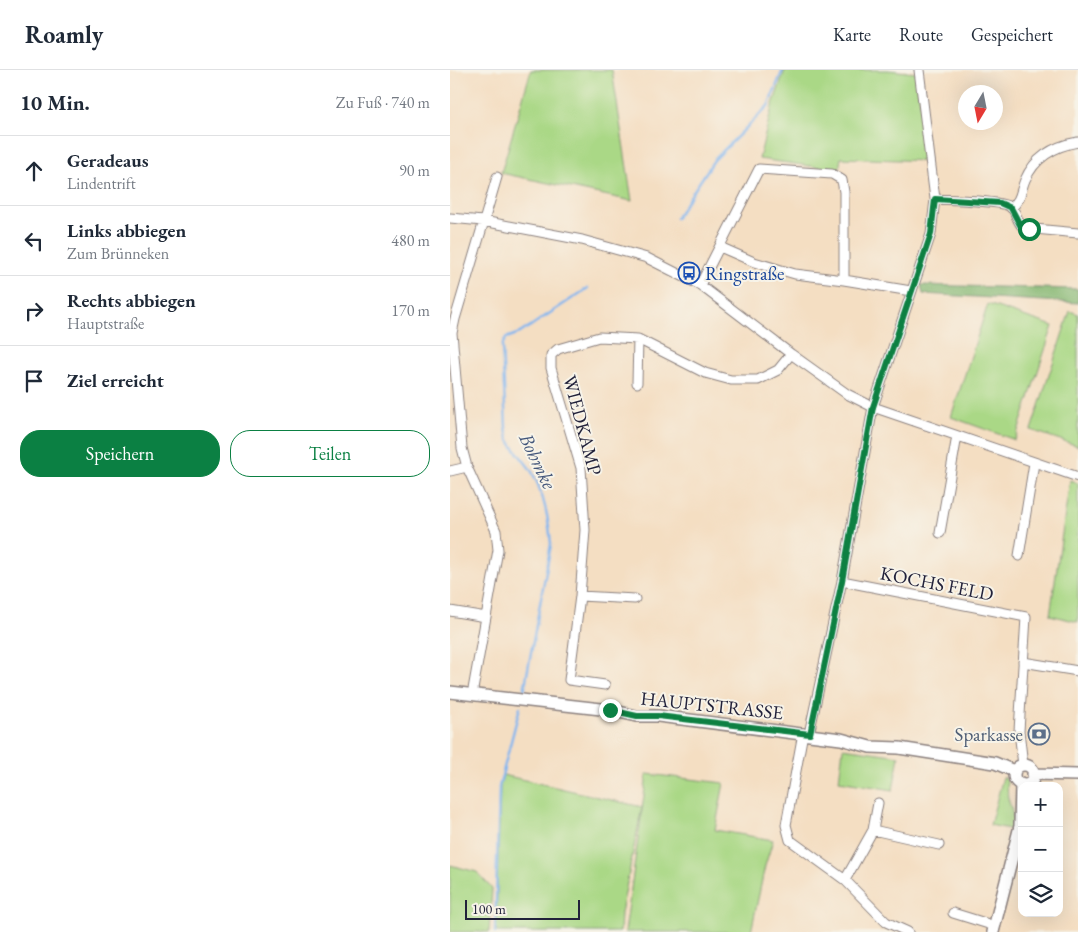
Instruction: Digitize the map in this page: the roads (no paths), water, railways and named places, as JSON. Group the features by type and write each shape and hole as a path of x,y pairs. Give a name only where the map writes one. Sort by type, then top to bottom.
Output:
{"main road":[{"name":"HAUPTSTRASSE","path":"450,692 625,712 637,716 658,716 806,734 841,739 870,747 899,748 1019,768"},
{"path":"1019,782 1015,779 1019,768 1030,768 1034,774"},
{"path":"1034,774 1078,775"},
{"path":"1030,782 1034,774"},
{"path":"994,929 1020,827"}],"street":[{"path":"908,932 886,922 845,880 790,840 786,825 842,581 873,407 931,234 935,199 919,70"},
{"path":"1011,208 1019,202 1025,181 1033,165 1047,152 1065,144 1078,142"},
{"path":"700,285 747,189 759,169 832,174 842,180 844,192 844,280"},
{"path":"472,694 498,550 496,531 467,467 462,448 451,333 497,177"},
{"path":"935,199 1000,203 1011,208 1020,225 1024,228 1078,234"},
{"path":"450,218 483,221 582,240 647,258 700,285 847,394 873,407 1034,463 1078,476"},
{"path":"720,247 754,262 795,274 911,291"},
{"name":"WIEDKAMP","path":"605,686 569,680 580,596 585,530 581,468 551,368 551,355 558,349 599,337 638,339 705,373 731,380 758,380 778,370 791,354"},
{"path":"637,383 638,339"},
{"path":"940,533 957,436"},
{"path":"1019,556 1034,463"},
{"path":"450,471 467,467"},
{"name":"KOCHS FELD","path":"842,581 1026,617 1023,662"},
{"path":"580,596 635,599"},
{"path":"450,611 486,616"},
{"path":"1019,768 1023,662 1078,671"},
{"path":"845,880 873,830 878,803"},
{"path":"873,830 939,845"},
{"path":"953,913 994,929"}],"waterway":[{"path":"676,218 714,160 768,106 783,70"},
{"name":"Bohmke","path":"524,691 551,544 547,516 540,489 532,472 507,436 502,346 506,338 520,333 588,288"},
{"path":"495,932 499,787 520,707"}],"place":[{"name":"Ringstraße","path":"689,273"},
{"name":"Sparkasse","path":"1039,734"}]}
